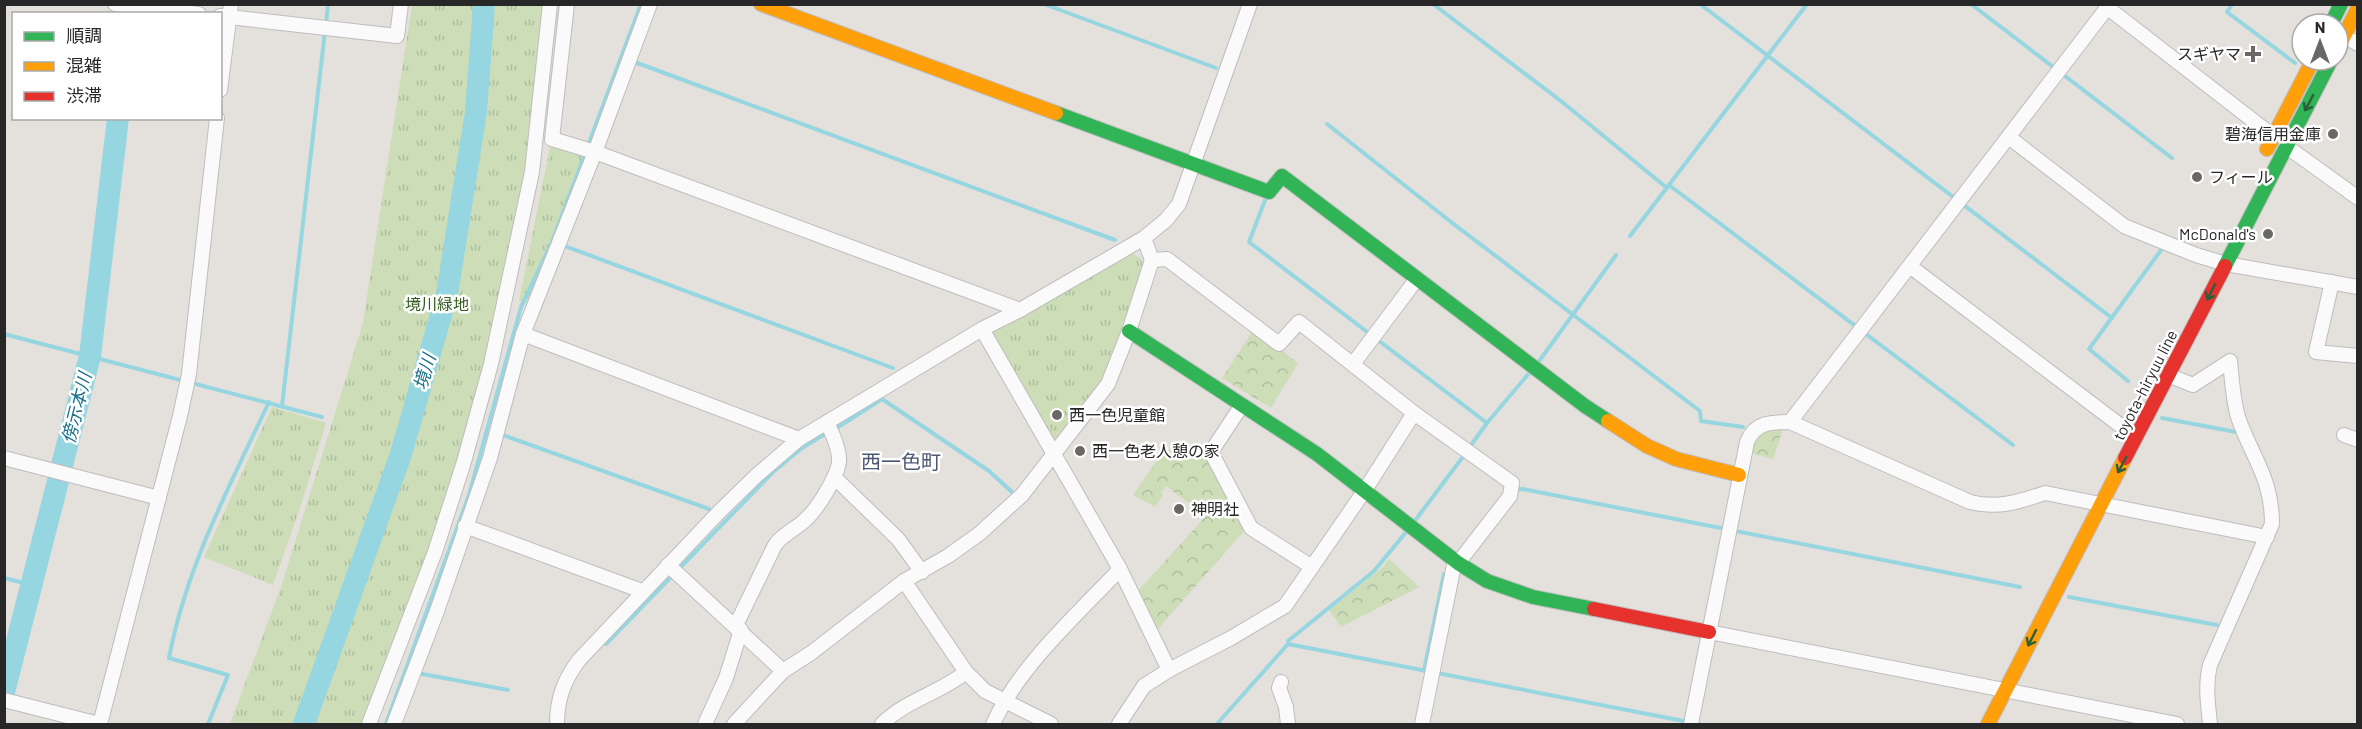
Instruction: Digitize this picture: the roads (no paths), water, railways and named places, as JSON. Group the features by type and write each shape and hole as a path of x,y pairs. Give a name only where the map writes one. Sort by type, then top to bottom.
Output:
{"street":[{"path":"115,4 182,12"},
{"path":"222,68 227,12 397,36 401,4"},
{"path":"369,724 435,552 463,465 491,364 532,172 550,4"},
{"path":"567,4 552,139 595,152 1020,310"},
{"path":"394,724 437,611 490,458 523,334 595,152 650,4"},
{"path":"761,4 1269,192 1282,176 1416,280 1585,406 1647,446 1676,459 1739,475"},
{"path":"557,724 560,692 568,675 642,591 757,475 799,439 982,329 1020,310 1144,238 1166,220 1179,204 1250,4"},
{"path":"1790,422 2109,6 2273,136"},
{"path":"2350,24 2358,8"},
{"path":"2263,157 2307,72"},
{"name":"toyota-hiryuu line","path":"2109,460 2155,378 2226,264 2325,72"},
{"path":"4,700 100,724 189,374 217,120"},
{"path":"2010,138 2124,226 2196,255 2226,264 2358,287"},
{"path":"2286,146 2358,198"},
{"path":"734,724 783,671 811,653 904,581 948,556 999,517 1022,495 1108,384 1129,331 1152,260 1144,238"},
{"path":"1152,260 1167,259 1279,344 1299,322 1414,413 1512,483 1510,496 1457,561 1422,724"},
{"path":"1911,267 2125,429"},
{"path":"1353,364 1416,280"},
{"path":"2332,282 2316,352 2358,356"},
{"path":"982,329 1120,569 1169,669"},
{"path":"1129,331 1317,454 1457,561 1487,581 1533,597 2177,724"},
{"path":"523,334 799,439"},
{"path":"2155,378 2193,385 2230,361 2237,414 2270,489 2272,524 2207,676 2210,724"},
{"name":"toyota-hiryuu line","path":"1977,715 1998,690 2101,504 2155,378"},
{"path":"1242,405 1211,452 1251,528 1312,567"},
{"path":"1119,724 1144,686 1169,669 1231,638 1285,606 1365,490 1414,413"},
{"path":"705,724 726,678 738,628 775,545 781,537 803,522 814,511 834,477 840,460 827,422"},
{"path":"1691,724 1739,475 1747,442 1755,428 1774,422 1790,422 1970,502 1986,506 2022,501 2045,493 2267,537"},
{"path":"4,458 159,498"},
{"path":"834,477 898,540 922,572"},
{"path":"465,526 642,591"},
{"name":"toyota-hiryuu line","path":"1988,724 1998,690 2066,541"},
{"path":"668,565 783,671"},
{"path":"993,724 1003,701 1020,678 1120,569"},
{"path":"904,581 966,672 986,691 1051,724"},
{"path":"882,724 899,710 949,685 966,672"},
{"path":"1281,682 1279,688 1286,707 1288,724"}],"waterway":[{"path":"326,24 328,4"},
{"name":"境川","path":"304,724 401,454 447,294 476,112 484,4"},
{"path":"386,724 469,495 521,307 552,242 641,4"},
{"path":"1044,4 1216,68"},
{"path":"1433,4 1561,101 1667,188"},
{"path":"1700,4 2112,318"},
{"path":"1630,236 1807,4"},
{"path":"1971,4 2172,158"},
{"path":"2232,4 2227,12 2290,59"},
{"path":"282,406 325,31"},
{"path":"632,61 1115,240"},
{"name":"傍示本川","path":"4,692 90,356 118,120"},
{"path":"1327,124 1451,222 1700,411 1701,421 1743,427"},
{"path":"1669,185 2013,445"},
{"path":"1265,200 1249,242 1487,423"},
{"path":"562,245 893,368"},
{"path":"2128,381 2089,349 2161,250"},
{"path":"1537,364 1616,255"},
{"path":"4,334 322,417"},
{"path":"1469,448 1530,372"},
{"path":"835,429 882,399 989,471 1012,492"},
{"path":"208,724 228,675 169,658 186,591 198,559 269,402"},
{"path":"2162,418 2236,432"},
{"path":"606,644 773,472 802,448 828,432"},
{"path":"500,434 709,509"},
{"path":"1414,522 1465,454"},
{"path":"1514,490 1523,489 2020,587"},
{"path":"1288,644 1288,641 1374,571 1407,531"},
{"path":"1424,671 1444,574"},
{"path":"4,578 32,585"},
{"path":"2069,597 2217,625"},
{"path":"1217,724 1288,644 1699,724"},
{"path":"417,673 508,690"}],"place":[{"name":"スギヤマ","path":"2253,54"},
{"name":"碧海信用金庫","path":"2333,134"},
{"name":"フィール","path":"2197,177"},
{"name":"McDonald's","path":"2268,234"},
{"name":"西一色児童館","path":"1057,415"},
{"name":"西一色老人憩の家","path":"1080,451"},
{"name":"神明社","path":"1179,509"}],"district":[{"name":"西一色町","path":"901,462"}],"park label":[{"name":"境川緑地","path":"437,304"}]}
